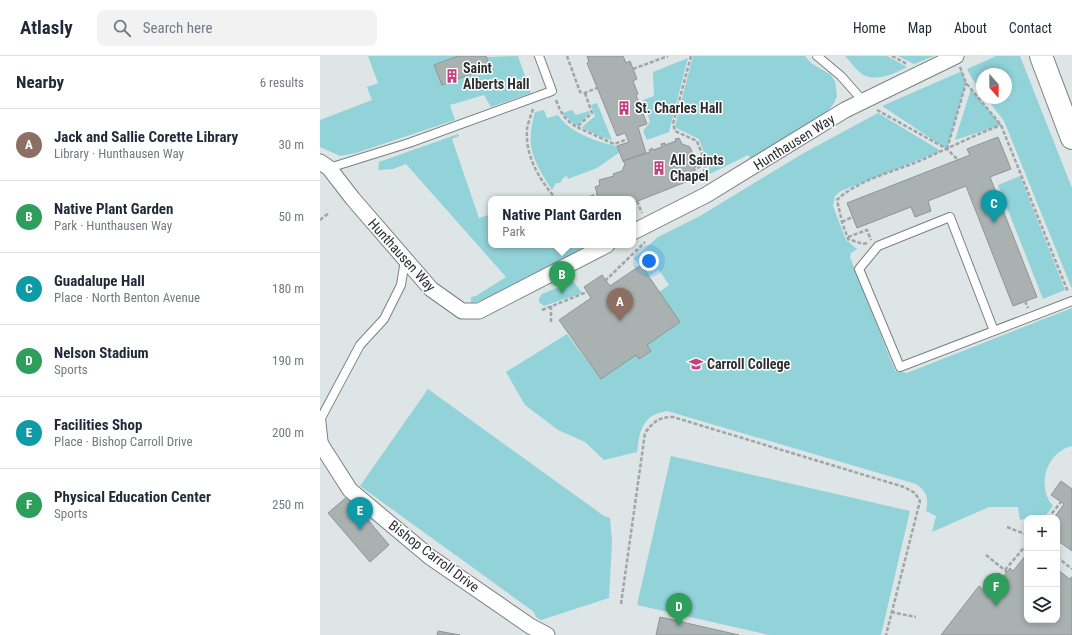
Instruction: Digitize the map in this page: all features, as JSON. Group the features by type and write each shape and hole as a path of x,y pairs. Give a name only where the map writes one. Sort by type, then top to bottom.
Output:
{"main road":[{"path":"1041,56 1072,138"}],"street":[{"name":"Hunthausen Way","path":"636,230 706,195 862,101 956,56"},
{"name":"Hunthausen Way","path":"324,165 431,289 462,311 479,312 601,248"},
{"name":"Bishop Carroll Drive","path":"322,446 350,490 430,557 530,626 547,635"}],"lane":[{"path":"324,165 409,143 552,91 539,56"},
{"path":"817,56 841,76 862,101"},
{"path":"994,331 950,217 878,246 859,269 900,367 994,331 1070,297"},
{"path":"322,446 321,418 360,345 384,319 401,285 405,259"}],"path":[{"path":"567,56 580,92 585,93 597,88"},
{"path":"633,70 668,56"},
{"path":"691,56 673,124 674,130 697,141 706,164 703,176"},
{"path":"956,56 966,83 1001,125 1070,297"},
{"path":"947,149 966,83"},
{"path":"552,91 561,114 566,120 577,127 614,144 628,140"},
{"path":"577,127 592,114 585,93"},
{"path":"537,97 527,128 528,151 536,172 554,196"},
{"path":"862,101 947,149 958,160"},
{"path":"863,244 848,237 842,222 838,200 847,190 1001,125"},
{"path":"693,172 696,168 706,164"},
{"path":"592,196 597,194"},
{"path":"320,220 329,213"},
{"path":"842,222 852,217"},
{"path":"848,237 867,230 872,241"},
{"path":"606,281 649,237"},
{"path":"542,310 587,292"},
{"path":"1025,301 1028,309"},
{"path":"551,306 551,323"},
{"path":"620,604 645,433 652,424 662,417 673,417 904,487 915,493 920,501 886,635"},
{"path":"1050,515 1061,502"},
{"path":"1007,527 1024,534"},
{"path":"986,555 1006,571 1024,548"},
{"path":"1060,559 1072,569"},
{"path":"891,612 916,617"}],"shaded area":[{"path":"368,56 458,56 434,65 442,85 490,68 486,57 518,56 531,93 491,107 484,95 450,105 455,120 356,153 340,156 320,147 320,120 372,100 367,87 378,83"},
{"path":"693,56 805,56 811,63 831,75 835,81 837,96 834,103 824,116 752,160 748,155 707,174 709,166 699,139 676,128 675,126"},
{"path":"845,56 887,56 907,67 885,76 873,78 867,77 855,68"},
{"path":"898,56 934,56 914,64"},
{"path":"996,56 1020,56 1072,188 1072,289 1004,121 991,104 1012,104 1012,68 976,68 976,84 967,69"},
{"path":"688,58 669,132 647,140 643,131 650,122 643,100 654,96 653,72"},
{"path":"962,71 966,83 947,149 882,106"},
{"path":"971,89 976,95 976,104 984,104 1001,125 955,140"},
{"path":"597,103 612,140 601,137 582,127 595,116 591,105"},
{"path":"544,110 547,118 558,115 569,127 577,132 601,142 617,146 620,152 597,168 568,179 567,176 563,178 560,183 556,183 552,190 540,170 531,144 532,124 535,112"},
{"path":"572,110 576,115 589,111 590,113 578,125 575,125 562,113"},
{"path":"878,113 941,151 841,191 835,196 833,206 846,240 857,249 851,253 850,257 895,371 907,373 1072,308 1072,446 1056,455 1046,471 1045,489 1053,506 1046,515 1024,515 1024,519 1020,520 1018,507 989,507 932,532 936,516 926,511 927,499 925,493 916,484 667,411 652,416 647,420 641,430 637,452 604,460 585,442 558,430 525,405 506,372 567,334 601,379 636,355 639,359 651,351 647,345 680,322 659,292 669,285 659,270 648,276 634,258 658,237 700,216 802,154"},
{"path":"458,134 459,136 452,139 479,218 488,215 488,248 583,248 489,299 471,303 471,297 476,296 506,277 406,164 393,169 378,170 379,162"},
{"path":"1020,176 1065,290 1043,299 998,185"},
{"path":"573,281 582,293 544,306 539,302 539,298 542,294"},
{"path":"428,389 604,516 610,518 612,542 609,598 541,620 536,617 534,612 360,486"},
{"path":"671,456 910,511 881,635 769,635 637,605"}],"building":[{"name":"Saint Alberts Hall","path":"458,56 486,56 490,67 442,85 434,65"},
{"name":"St. Charles Hall","path":"587,56 623,56 626,63 630,61 637,79 633,81 638,94 636,95 647,124 638,127 646,153 623,161 617,146 629,142 625,133 617,136 587,63 589,62"},
{"path":"998,137 1011,169 990,177 1037,297 1013,306 966,186 928,201 931,211 915,217 911,207 857,228 847,203 970,155 967,149"},
{"name":"All Saints Chapel","path":"679,138 682,144 690,147 697,164 693,171 696,178 636,202 636,196 598,196 595,187 600,185 599,180 614,176 613,174 622,171 625,164 623,161 650,152 649,150 652,148 653,150 662,147 661,144 665,143 665,145 676,141 675,139"},
{"path":"641,265 680,322 647,345 651,351 639,359 636,355 601,379 559,320 591,298 584,287 602,275 610,286"},
{"path":"1061,481 1072,489 1072,551 1060,542 1060,515 1056,515 1064,504 1051,495"},
{"path":"348,496 389,545 370,562 328,513"},
{"path":"1024,557 1024,623 1060,623 1060,571 1072,581 1072,635 941,635 979,586 985,591 999,573 1003,577 1010,568 1013,571"},
{"path":"660,617 739,635 656,635"},
{"path":"438,631 460,635 437,635"}],"place":[{"name":"Saint Alberts Hall","path":"452,76"},
{"name":"St. Charles Hall","path":"624,108"},
{"name":"All Saints Chapel","path":"659,168"},
{"name":"Guadalupe Hall","path":"994,223"},
{"name":"Native Plant Garden","path":"562,294"},
{"name":"Jack and Sallie Corette Library","path":"620,321"},
{"name":"Carroll College","path":"696,364"},
{"name":"Facilities Shop","path":"360,530"},
{"name":"Physical Education Center","path":"996,606"},
{"name":"Nelson Stadium","path":"679,626"}]}
